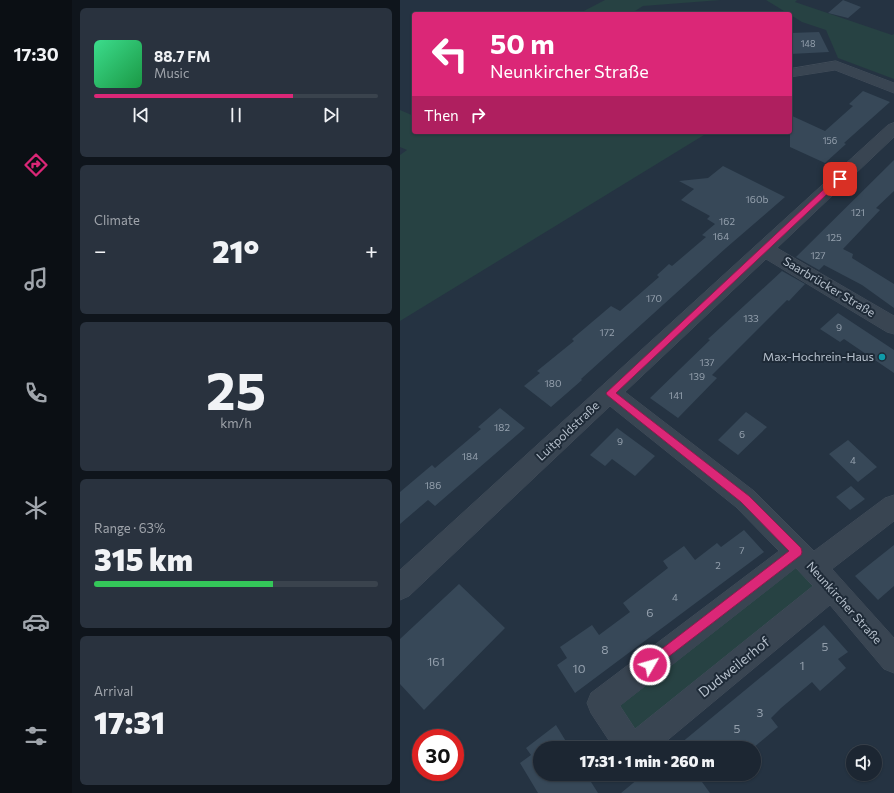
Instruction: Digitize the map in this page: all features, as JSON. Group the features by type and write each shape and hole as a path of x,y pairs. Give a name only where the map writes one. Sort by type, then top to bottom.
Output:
{"street":[{"path":"792,73 836,65 894,88"},
{"name":"Luitpoldstraße","path":"400,587 894,128"},
{"name":"Saarbrücker Straße","path":"764,249 894,326"},
{"name":"Neunkircher Straße","path":"610,393 745,499 814,569 894,659"},
{"path":"626,741 601,703 814,569 894,506"},
{"name":"Dudweilerhof","path":"642,741 814,569"}],"green space":[{"path":"605,0 721,0 643,6 633,12 582,12"},
{"path":"766,0 797,0 795,2 892,35 894,34 894,79 838,58 826,30 802,22 792,16 792,12 786,12"},
{"path":"400,110 412,115 412,134 704,135 400,321 400,155 407,150 400,147"},
{"path":"797,552 832,587 644,741 630,741 601,703"}],"building":[{"path":"843,0 861,7 848,18 828,13"},
{"path":"819,32 829,52 792,54 792,33"},
{"path":"863,91 890,102 844,143 846,144 825,163 790,147 792,116 825,131 853,106 849,104"},
{"path":"894,160 894,191 876,208 880,210 843,249 853,254 852,258 894,284 894,308 862,285 824,265 819,270 796,257"},
{"path":"723,166 785,197 726,248 551,407 524,386 540,373 537,371 574,341 572,339 611,306 620,311 659,277 657,275 669,264 672,266 706,237 702,235 715,224 707,219 710,216 681,200 694,189 679,181 708,178"},
{"path":"782,271 805,284 712,375 717,378 678,418 650,398 710,340 708,339"},
{"path":"838,313 894,350 894,373 844,339 840,342 820,329"},
{"path":"500,408 525,428 435,506 428,500 400,524 400,492 432,465 435,468 481,429 478,427"},
{"path":"746,412 767,427 738,455 718,440"},
{"path":"617,428 655,456 635,476 612,459 605,466 590,455"},
{"path":"848,440 877,467 858,482 829,454"},
{"path":"851,486 865,499 850,510 836,497"},
{"path":"744,530 764,552 575,693 557,665 567,658 560,647 592,625 599,635 630,612 623,603 668,568 663,561 684,546 695,560 717,543 721,547"},
{"path":"894,545 894,586 878,600 855,576"},
{"path":"459,584 505,628 424,710 400,684 400,639"},
{"path":"824,625 848,652 838,659 846,668 820,691 812,682 781,708 771,718 778,727 761,741 683,741"},
{"path":"556,725 566,741 535,741"},
{"path":"533,743 533,781 590,781 598,793 538,793 520,763 531,755 526,748"},
{"path":"636,781 703,781 702,782 710,793 621,793"}],"place":[{"name":"Max-Hochrein-Haus","path":"882,357"}],"route":[{"path":"650,665 797,552 745,499 610,393 840,179"}]}
